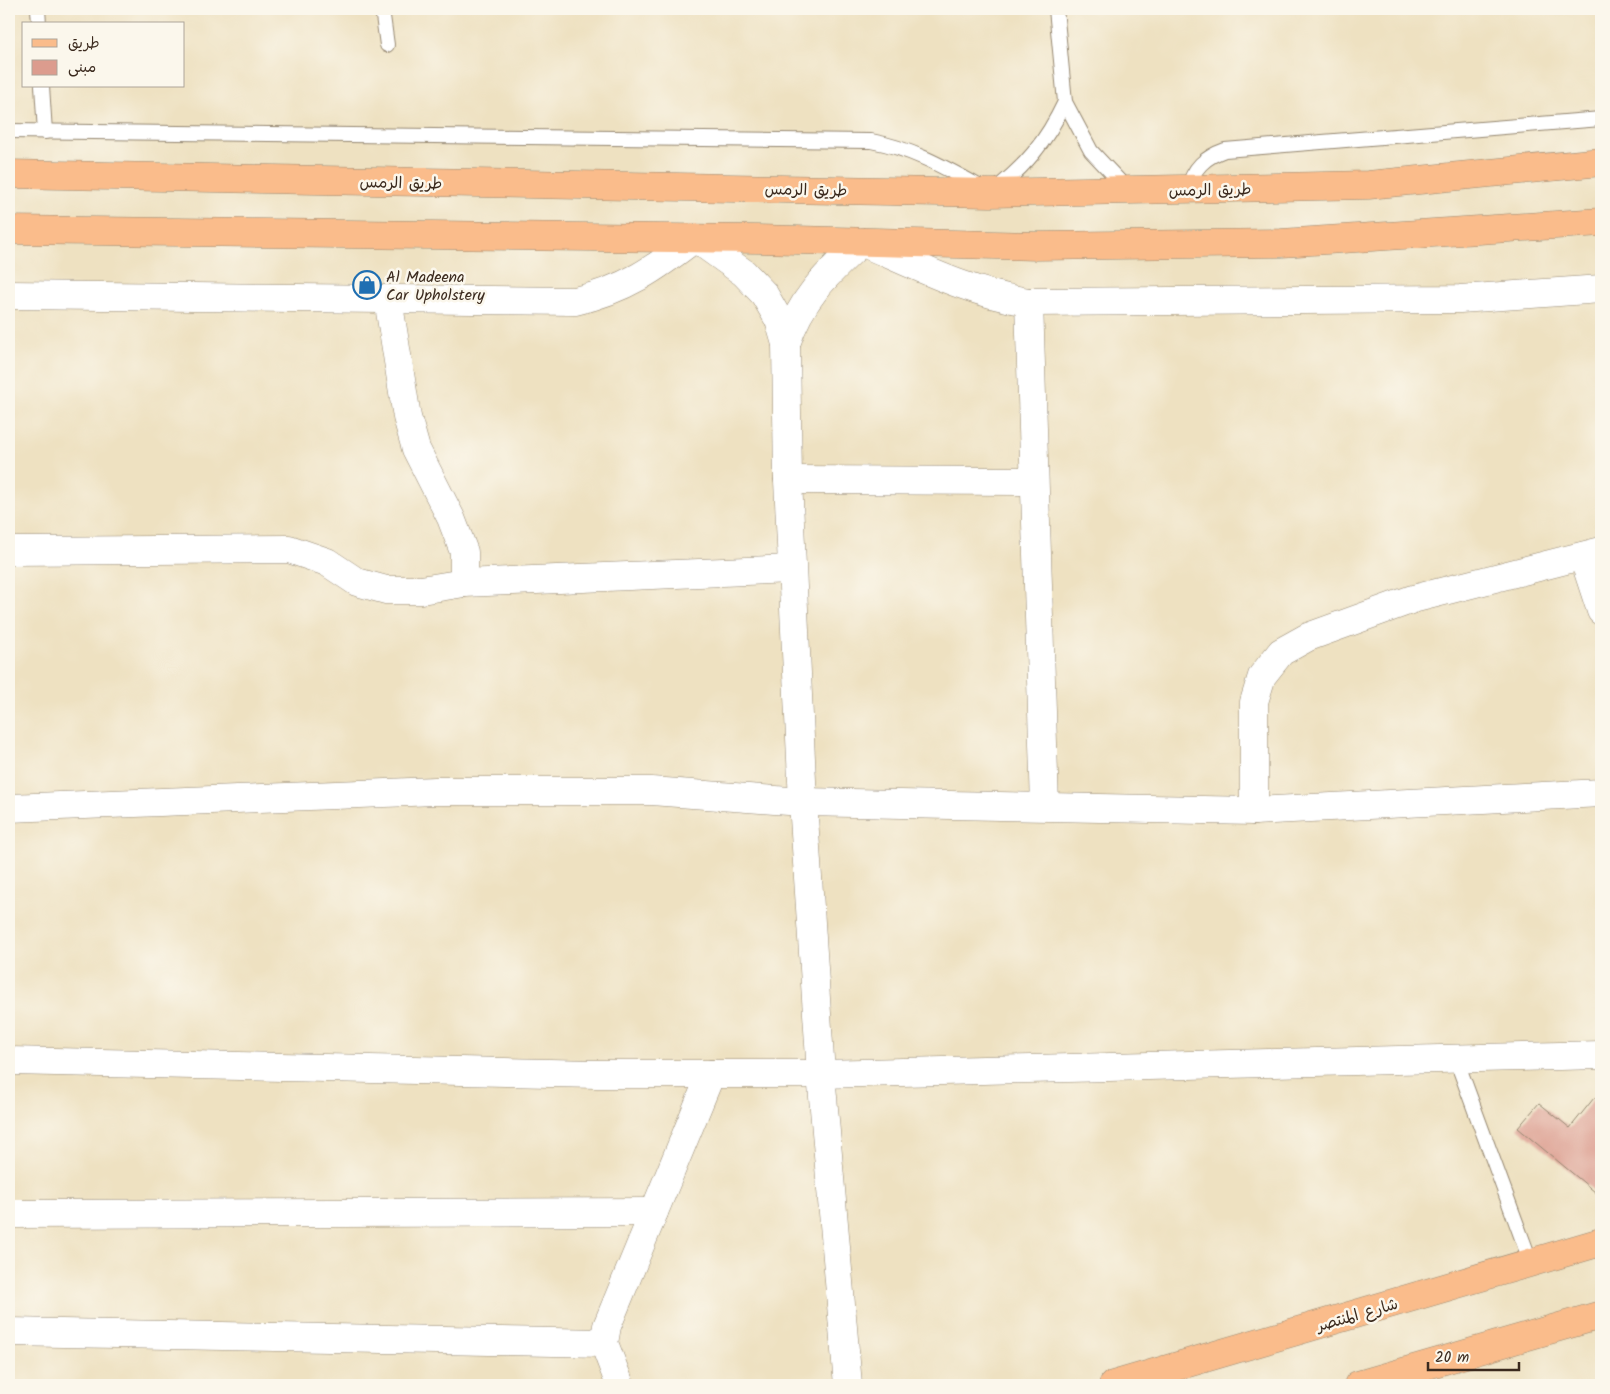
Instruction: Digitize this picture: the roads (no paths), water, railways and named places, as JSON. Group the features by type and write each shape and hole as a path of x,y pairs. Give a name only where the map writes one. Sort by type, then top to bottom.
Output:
{"main road":[{"name":"طريق الرمس","path":"9,174 991,193 1368,185 1601,162"},
{"path":"9,230 695,238 1036,246 1282,243 1601,222"},
{"name":"شارع المنتصر","path":"1113,1385 1601,1242"},
{"path":"1358,1385 1599,1320"}],"street":[{"path":"9,295 575,301 621,287 655,267 695,238 744,273 764,294 778,320 786,344 791,569 803,802 821,1074 848,1385"},
{"path":"786,344 794,320 808,297 824,276 861,242 980,292 1004,299 1029,302 1460,299 1601,289"},
{"path":"388,299 409,425 416,449 451,518 464,552 464,583"},
{"path":"1029,302 1033,481 1045,806"},
{"path":"788,480 1033,481"},
{"path":"9,551 289,549 326,562 357,582 386,590 421,590 464,583 791,569"},
{"path":"1254,811 1254,702 1262,676 1282,652 1308,637 1414,599 1592,553 1601,611"},
{"path":"9,808 435,791 651,791 803,802 1254,811 1601,793"},
{"path":"9,1061 596,1074 821,1074 1601,1055"},
{"path":"620,1385 604,1343 607,1326 712,1074"},
{"path":"9,1214 654,1212"},
{"path":"9,1332 604,1343"}],"lane":[{"path":"38,9 39,22"},
{"path":"382,9 387,46"},
{"path":"1056,9 1065,102 1091,151 1129,191"},
{"path":"42,88 45,132"},
{"path":"9,132 871,141 895,145 916,152 991,193 1014,175 1035,153 1052,129 1065,102"},
{"path":"1188,190 1191,178 1204,160 1225,150 1601,118"},
{"path":"1456,1059 1530,1263"}],"place":[{"name":"Al Madeena Car Upholstery","path":"367,285"}]}
